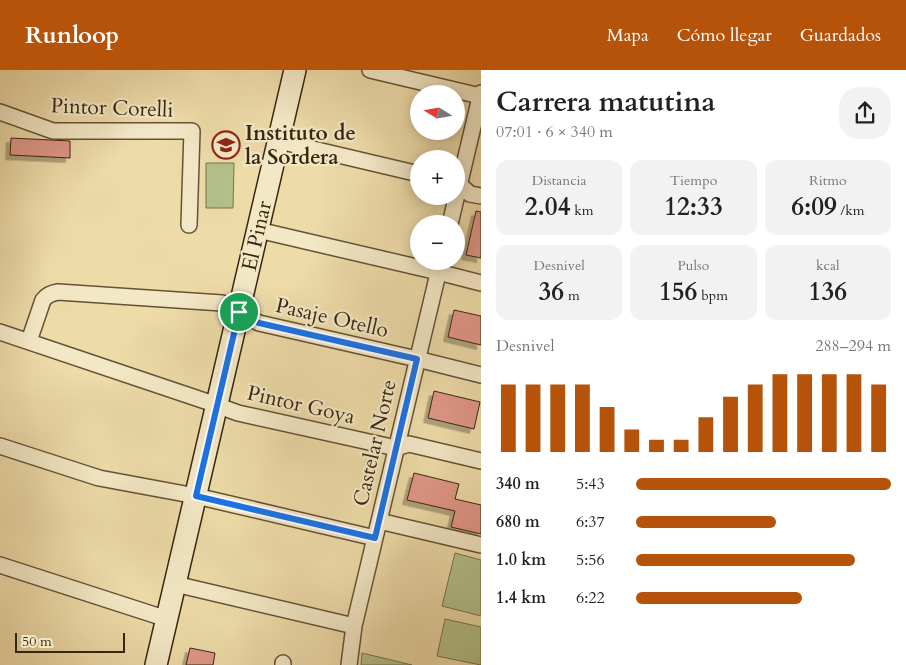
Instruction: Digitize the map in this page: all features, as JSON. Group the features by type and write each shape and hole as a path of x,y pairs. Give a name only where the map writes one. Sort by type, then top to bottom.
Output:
{"street":[{"name":"El Pinar","path":"156,665 295,70"},
{"path":"370,70 481,94 465,157"},
{"name":"Pintor Corelli","path":"0,112 53,131 192,131 189,224"},
{"path":"279,141 410,172"},
{"path":"465,190 470,194 481,196"},
{"path":"258,230 410,261"},
{"name":"Castelar Norte","path":"349,665 354,626 439,270"},
{"path":"448,270 481,283"},
{"name":"Pasaje Otello","path":"29,341 43,300 49,294 58,292 222,303 259,323 481,375"},
{"name":"Pintor Goya","path":"0,332 244,415 396,448 409,444 481,461"},
{"path":"0,446 99,478 196,496 375,538"},
{"path":"379,520 481,545"},
{"path":"0,565 167,619"},
{"path":"175,584 354,626"}],"green space":[{"path":"206,163 234,163 233,208 206,208"},
{"path":"455,553 481,560 481,616 442,606"},
{"path":"445,619 481,627 481,665 437,656"},
{"path":"362,653 412,665 361,665"}],"building":[{"path":"11,138 70,141 70,158 10,155"},
{"path":"476,211 481,212 481,258 466,255"},
{"path":"454,310 481,316 481,345 448,337"},
{"path":"434,391 480,402 474,429 428,418"},
{"path":"414,473 459,484 455,499 481,505 481,534 451,527 455,511 407,500"},
{"path":"190,648 215,653 213,665 186,665"}],"place":[{"name":"Instituto de la Sordera","path":"226,145"}],"route":[{"path":"239,312 259,323 417,359 375,538 196,496 239,312"}]}
